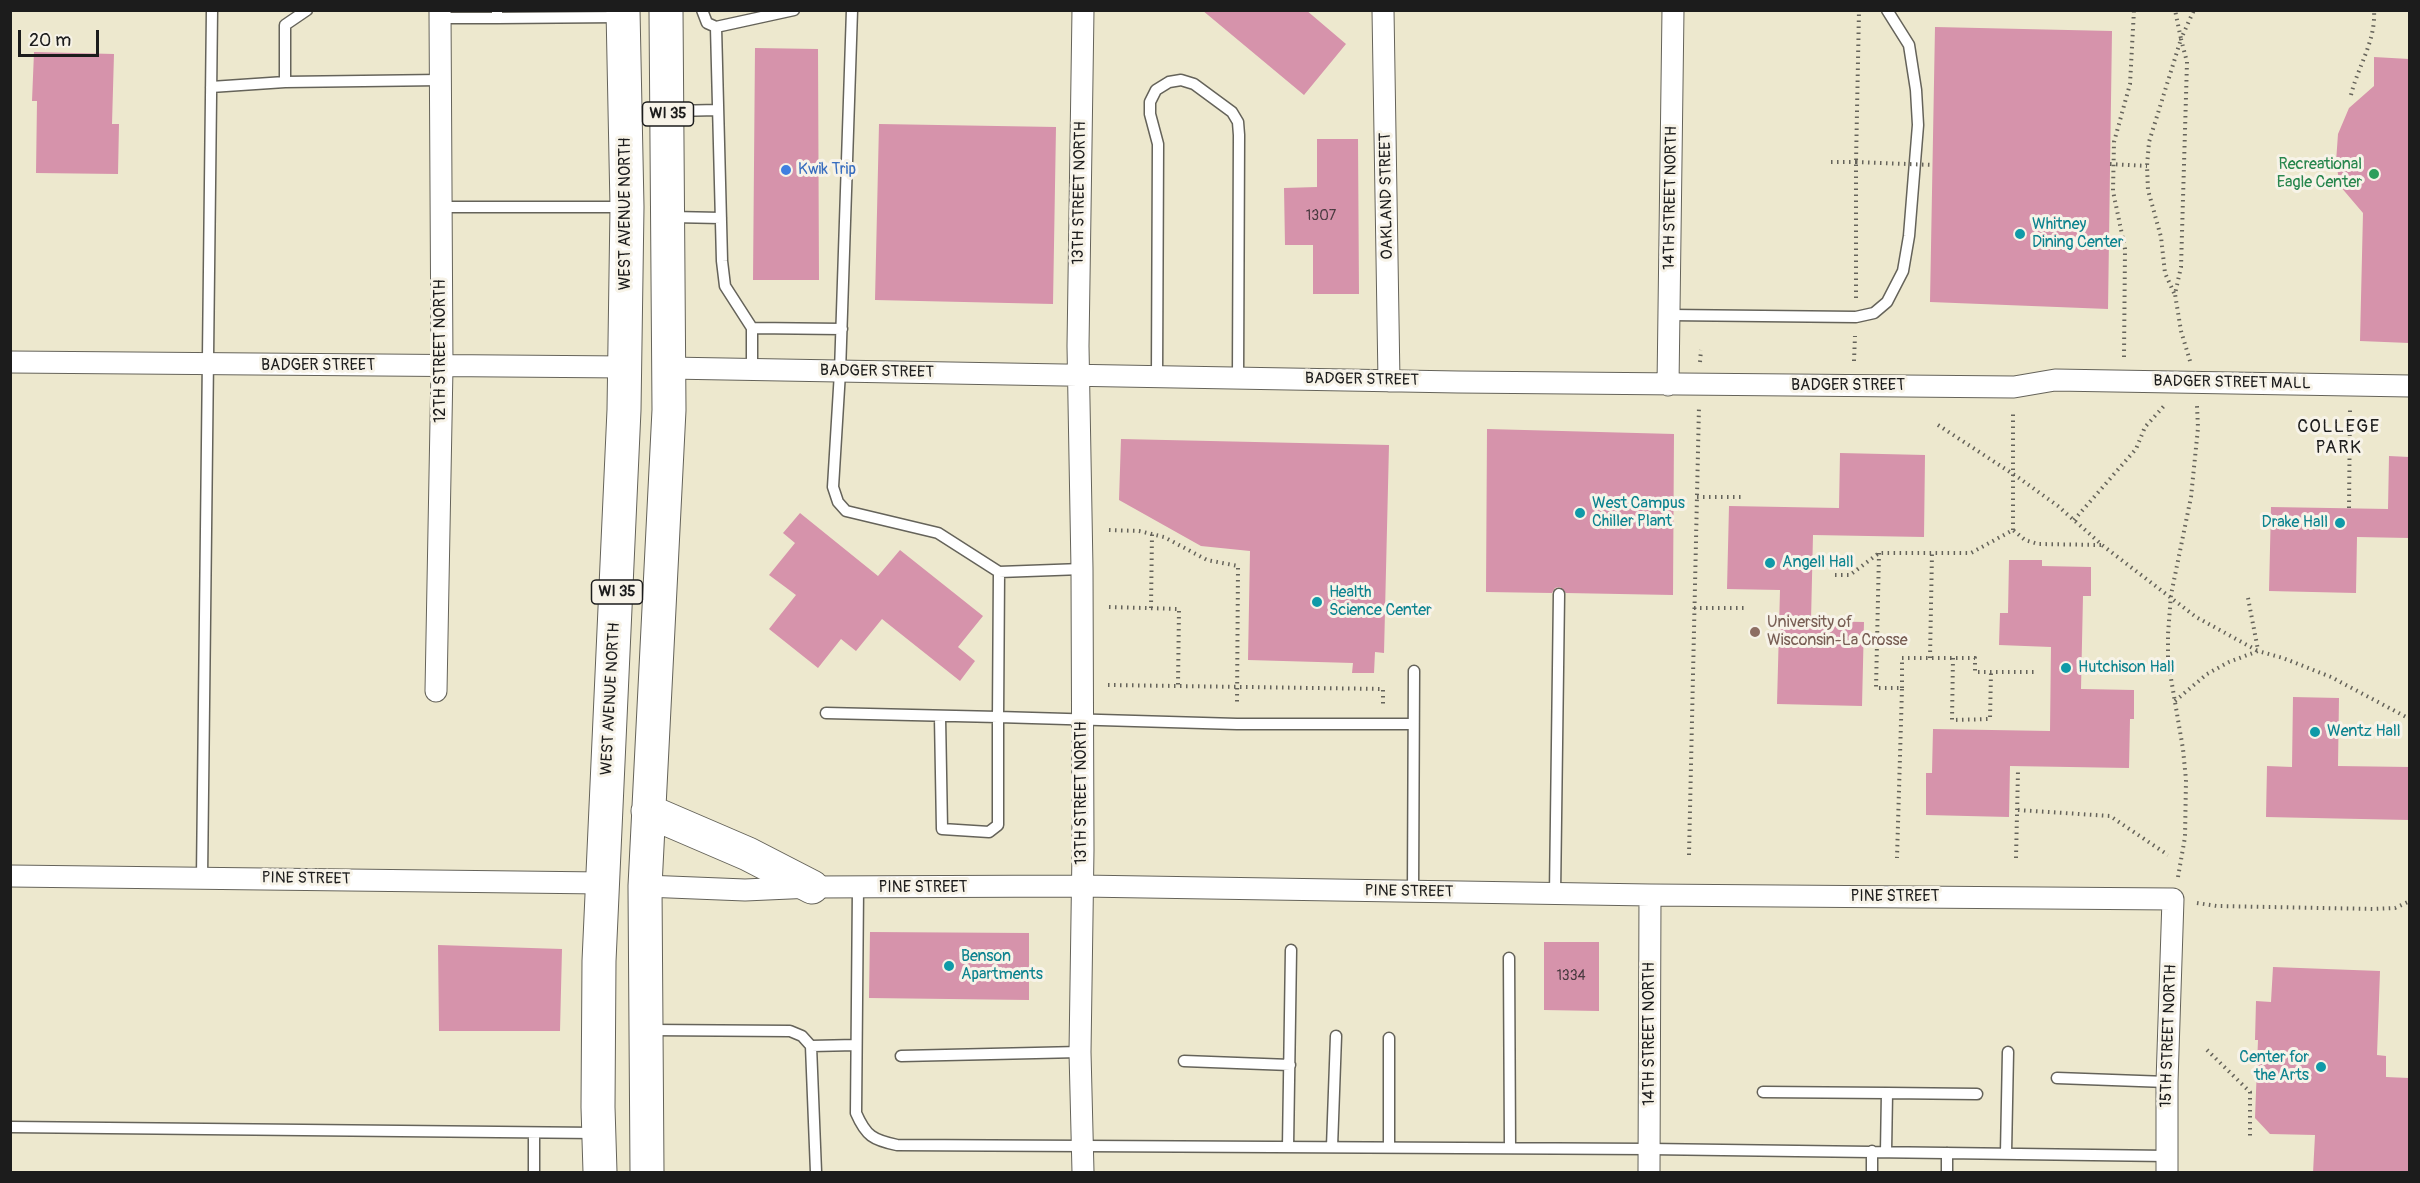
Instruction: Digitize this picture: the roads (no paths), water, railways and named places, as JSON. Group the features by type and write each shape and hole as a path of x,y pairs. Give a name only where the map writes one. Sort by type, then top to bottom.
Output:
{"main road":[{"name":"WI 35","path":"647,1173 645,886 669,368 666,10"},
{"name":"WEST AVENUE NORTH","path":"600,1173 599,972 625,367 627,207 623,14"},
{"path":"648,811 748,854 812,887"}],"street":[{"name":"13TH STREET NORTH","path":"1083,10 1078,346 1083,569 1080,1052 1083,1173"},
{"name":"OAKLAND STREET","path":"1383,10 1389,381"},
{"name":"14TH STREET NORTH","path":"1668,385 1673,10"},
{"name":"12TH STREET NORTH","path":"436,692 442,367 440,14"},
{"name":"BADGER STREET","path":"10,363 625,367"},
{"name":"BADGER STREET","path":"669,368 1668,385 2014,387 2055,380"},
{"name":"BADGER STREET MALL","path":"2055,380 2409,386"},
{"name":"PINE STREET","path":"10,876 602,883"},
{"name":"PINE STREET","path":"645,886 746,890 812,887 1082,886 1650,896 2173,899"},
{"name":"14TH STREET NORTH","path":"1649,1173 1650,896"},
{"name":"15TH STREET NORTH","path":"2167,1164 2167,1082 2173,899"}],"lane":[{"path":"202,877 212,10"},
{"path":"285,82 285,25 307,10"},
{"path":"702,10 707,23 716,27 742,16 794,10"},
{"path":"852,10 842,329 833,488 837,502 846,511 864,517 938,533 999,572 1083,569"},
{"path":"1669,315 1856,317 1874,313 1887,302 1903,272 1918,125 1916,90 1909,45 1887,10"},
{"path":"440,14 623,14"},
{"path":"716,27 725,286 752,328 752,370"},
{"path":"211,87 285,82 441,80"},
{"path":"1157,376 1158,144 1150,114 1150,102 1156,90 1169,82 1180,80 1194,84 1232,112 1238,122 1238,377"},
{"path":"668,111 718,110"},
{"path":"441,207 627,207"},
{"path":"668,217 721,218"},
{"path":"752,328 842,329"},
{"path":"940,717 942,829 989,832 998,825 999,572"},
{"path":"1555,894 1559,594"},
{"path":"1413,892 1414,671"},
{"path":"826,713 1237,724 1413,724"},
{"path":"858,888 856,1113 864,1131 879,1141 897,1145 2006,1153 2167,1164"},
{"path":"1288,1147 1291,950"},
{"path":"1509,958 1510,1148"},
{"path":"646,1030 790,1031 802,1036 811,1046 816,1173"},
{"path":"1332,1147 1336,1036"},
{"path":"1389,1038 1389,1148"},
{"path":"811,1046 856,1046"},
{"path":"901,1056 1080,1052"},
{"path":"2006,1153 2008,1052"},
{"path":"1184,1061 1290,1065"},
{"path":"2057,1078 2167,1082"},
{"path":"1764,1092 1977,1094"},
{"path":"1886,1152 1887,1094"},
{"path":"10,1127 599,1133"},
{"path":"534,1132 534,1173"},
{"path":"1872,1151 1872,1173"},
{"path":"1947,1153 1947,1173"}],"place":[{"name":"Kwik Trip","path":"786,170"},
{"name":"Recreational Eagle Center","path":"2374,174"},
{"name":"Whitney Dining Center","path":"2020,234"},
{"name":"West Campus Chiller Plant","path":"1580,513"},
{"name":"Drake Hall","path":"2340,523"},
{"name":"Angell Hall","path":"1770,563"},
{"name":"Health Science Center","path":"1317,602"},
{"name":"University of Wisconsin-La Crosse","path":"1755,632"},
{"name":"Hutchison Hall","path":"2066,668"},
{"name":"Wentz Hall","path":"2315,732"},
{"name":"Benson Apartments","path":"949,966"},
{"name":"Center for the Arts","path":"2321,1067"}],"district":[{"name":"COLLEGE PARK","path":"2339,437"}]}
